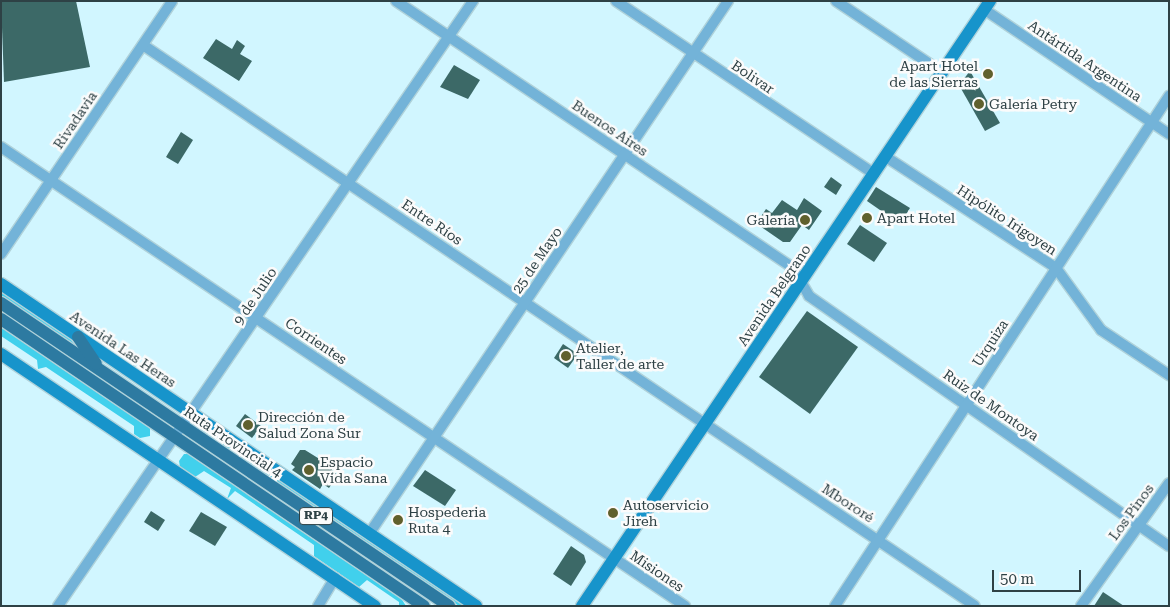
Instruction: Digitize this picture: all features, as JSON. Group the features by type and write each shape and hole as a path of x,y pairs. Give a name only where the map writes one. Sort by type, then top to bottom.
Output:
{"main road":[{"name":"Avenida Belgrano","path":"582,606 988,6"},
{"name":"Avenida Las Heras","path":"1,284 476,606"},
{"name":"Ruta Provincial 4","path":"1,303 448,606"},
{"name":"Ruta Provincial 4","path":"1,319 424,606"},
{"path":"78,337 100,370"},
{"path":"1,354 375,606"},
{"path":"398,588 409,606"}],"street":[{"name":"Rivadavia","path":"1,254 172,1"},
{"name":"Buenos Aires","path":"396,1 794,268 800,284"},
{"name":"9 de Julio","path":"58,606 192,414 347,182 450,38 473,1"},
{"name":"Bolivar","path":"616,1 874,174"},
{"name":"25 de Mayo","path":"369,534 695,54 728,1"},
{"path":"836,1 943,73"},
{"name":"Antártida Argentina","path":"988,6 1169,134"},
{"name":"Entre Ríos","path":"143,45 526,301 704,424"},
{"name":"Urquiza","path":"835,606 1169,96"},
{"name":"Corrientes","path":"1,147 257,317 614,559"},
{"name":"Hipólito Irigoyen","path":"886,157 1056,268 1101,330 1169,375"},
{"name":"Ruiz de Montoya","path":"800,284 809,296 1169,546"},
{"name":"Mbororé","path":"704,424 878,538 975,606"},
{"name":"Los Pinos","path":"1080,606 1169,483"},
{"name":"Misiones","path":"614,559 685,606"},
{"path":"318,606 335,578"}],"shaded area":[{"path":"1,290 67,335 76,346 1,296"},
{"path":"1,325 150,427 150,436 140,438 134,434 134,426 46,367 38,369 37,360 1,336"},
{"path":"202,427 468,606 459,606 200,431"},
{"path":"184,454 190,454 399,595 406,606 399,606 399,602 367,580 359,587 314,556 314,545 235,491 227,499 231,488 204,471 195,477 180,467 179,461"}],"building":[{"path":"1,1 76,1 90,67 4,82"},
{"path":"216,39 232,49 237,40 245,46 240,54 252,61 239,81 203,58"},
{"path":"454,65 480,80 468,99 440,87"},
{"name":"Galería Petry","path":"970,71 1000,123 985,131 959,85"},
{"path":"181,132 193,140 178,164 166,157"},
{"path":"831,177 842,185 836,195 824,187"},
{"path":"876,187 910,208 900,224 867,201"},
{"path":"804,198 822,211 809,230 802,225 790,242 783,242 760,226 758,221 766,209 772,213 782,200 797,210"},
{"path":"860,225 887,243 874,262 847,244"},
{"path":"807,311 858,347 810,414 759,377"},
{"name":"Atelier, Taller de arte","path":"563,344 578,354 568,368 554,358"},
{"path":"245,414 261,426 252,438 236,426"},
{"path":"300,450 305,450 334,468 332,471 338,475 329,488 323,484 320,489 292,470 295,467 291,464"},
{"path":"425,470 456,490 445,506 413,486"},
{"path":"151,511 165,520 158,531 144,522"},
{"path":"201,512 227,527 215,546 189,531"},
{"path":"571,546 584,555 586,562 571,586 553,574"},
{"path":"1103,592 1124,606 1094,606"}],"place":[{"name":"Apart Hotel de las Sierras","path":"988,74"},
{"name":"Galería Petry","path":"979,104"},
{"name":"Apart Hotel","path":"867,218"},
{"name":"Galería","path":"805,220"},
{"name":"Atelier, Taller de arte","path":"566,356"},
{"name":"Dirección de Salud Zona Sur","path":"248,425"},
{"name":"Espacio Vida Sana","path":"309,470"},
{"name":"Autoservicio Jireh","path":"613,513"},
{"name":"Hospederia Ruta 4","path":"398,520"}]}
